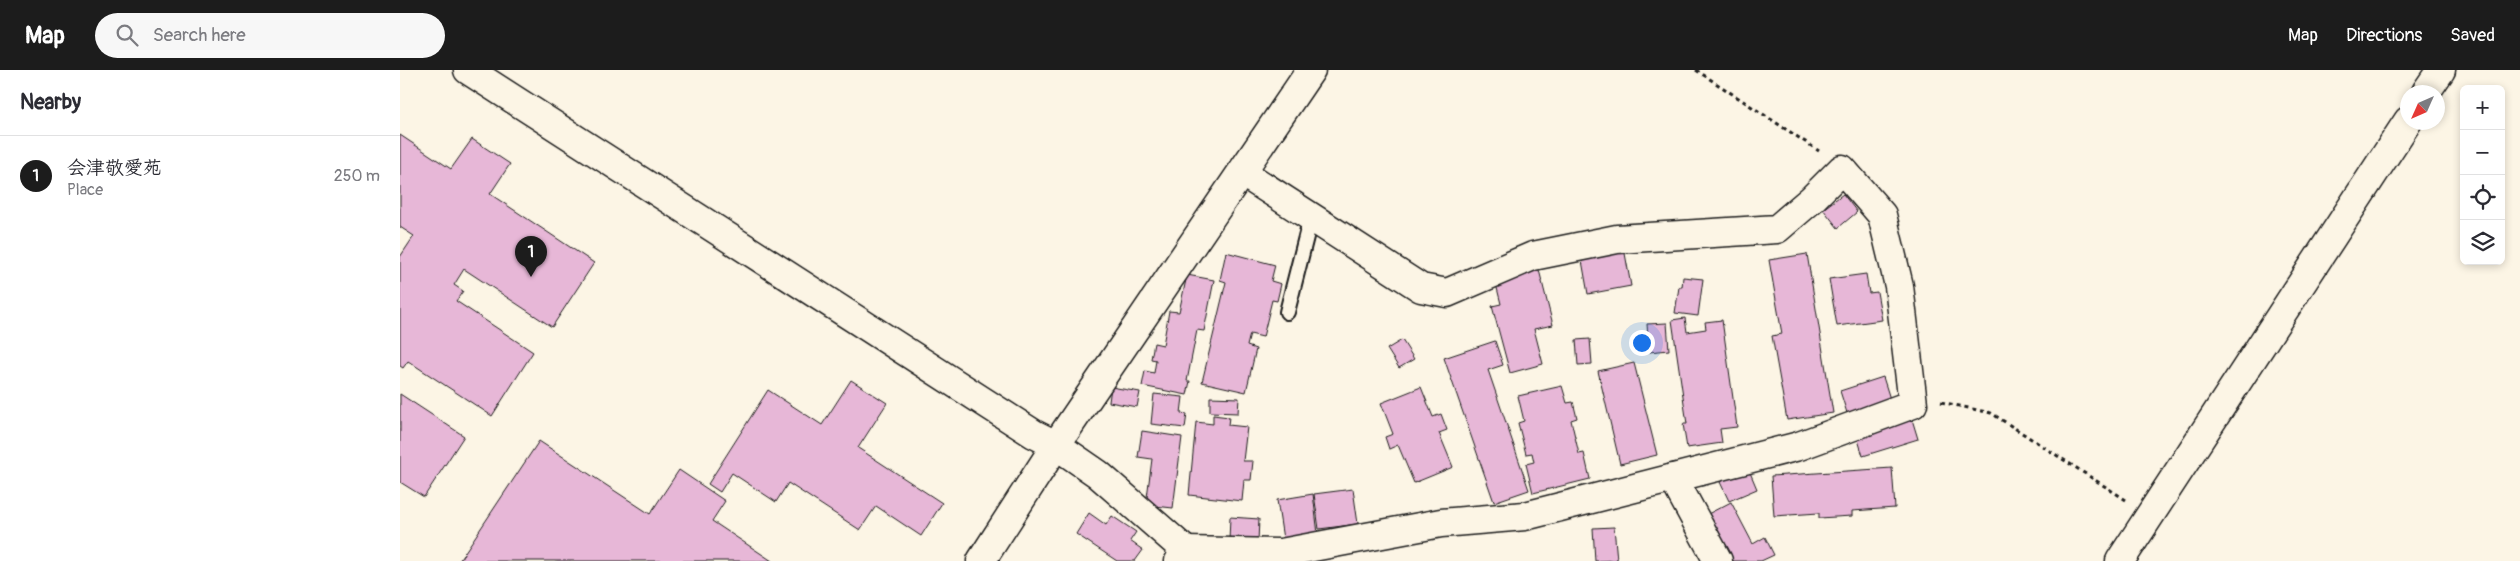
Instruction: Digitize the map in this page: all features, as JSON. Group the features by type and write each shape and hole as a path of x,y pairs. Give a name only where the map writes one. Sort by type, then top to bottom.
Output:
{"street":[{"path":"468,70 1098,474 1182,556 1281,553 1441,524 1525,516 1799,446 1913,404 1899,286 1882,215 1842,169 1812,199 1777,229 1617,239 1533,256 1447,293 1421,288 1243,173"},
{"path":"981,561 1056,446 1243,173 1311,70"},
{"path":"2430,85 2440,70"},
{"path":"2120,561 2401,130"},
{"path":"1673,478 1718,561"}],"lane":[{"path":"1287,312 1311,217"}],"path":[{"path":"1696,70 1813,146 1842,169"},
{"path":"1913,404 1946,402 1991,413 2149,516"}],"building":[{"path":"400,135 451,169 472,139 510,164 490,194 594,263 552,327 464,269 454,285 463,291 456,301 533,352 492,416 408,361 403,368 400,366 400,257 414,236 400,227"},
{"path":"1843,194 1857,212 1838,228 1823,209"},
{"path":"1624,248 1631,286 1588,294 1581,255"},
{"path":"1226,252 1275,265 1271,281 1281,284 1277,301 1272,300 1263,337 1250,334 1247,346 1256,349 1246,392 1202,382 1226,282 1220,280"},
{"path":"1807,254 1833,413 1787,420 1772,336 1782,334 1769,260"},
{"path":"1538,266 1553,325 1534,329 1543,364 1510,373 1492,306 1501,304 1494,276"},
{"path":"1866,274 1869,293 1877,292 1882,320 1837,326 1829,279"},
{"path":"1187,275 1214,280 1204,331 1197,330 1187,381 1190,381 1187,395 1142,386 1145,371 1154,373 1156,360 1151,359 1154,343 1163,345 1169,311 1179,312"},
{"path":"1683,277 1703,279 1698,316 1675,313 1679,287 1682,287"},
{"path":"1685,318 1687,332 1706,329 1705,322 1722,320 1737,427 1720,429 1722,443 1687,448 1683,424 1687,424 1672,320"},
{"path":"1667,323 1669,350 1649,352 1647,324"},
{"path":"1590,339 1592,364 1578,365 1576,340"},
{"path":"1402,340 1414,359 1399,368 1387,349"},
{"path":"1495,341 1503,365 1488,370 1529,490 1494,502 1444,358"},
{"path":"1634,363 1657,455 1620,464 1598,371"},
{"path":"1883,377 1890,399 1847,413 1840,391"},
{"path":"851,380 887,403 858,448 942,503 921,536 876,506 860,530 788,483 776,502 732,473 720,492 708,484 768,390 822,425"},
{"path":"1562,386 1567,403 1573,402 1577,418 1571,420 1579,454 1584,453 1590,479 1533,493 1526,464 1534,462 1532,453 1526,454 1518,423 1524,421 1518,396"},
{"path":"1111,387 1140,392 1137,407 1109,402"},
{"path":"1421,387 1433,417 1441,414 1447,430 1439,433 1453,467 1414,483 1398,445 1389,449 1385,437 1393,434 1381,403"},
{"path":"400,394 464,436 424,497 400,482"},
{"path":"1154,394 1183,397 1181,413 1187,414 1185,428 1151,424"},
{"path":"1210,397 1239,398 1238,413 1210,412"},
{"path":"1213,415 1229,417 1228,425 1247,427 1243,461 1253,461 1251,480 1244,480 1242,501 1189,495 1196,422 1213,424"},
{"path":"1911,416 1918,439 1863,456 1856,433"},
{"path":"1142,431 1182,437 1173,508 1146,505 1152,459 1138,457"},
{"path":"539,441 650,514 679,470 725,501 712,521 772,561 459,561"},
{"path":"1892,468 1895,508 1852,511 1852,516 1819,518 1819,513 1774,516 1771,476"},
{"path":"1749,470 1757,489 1729,501 1720,482"},
{"path":"1353,489 1358,524 1319,529 1314,494"},
{"path":"1313,494 1318,534 1283,539 1277,500"},
{"path":"1731,502 1753,544 1765,537 1774,555 1761,561 1728,561 1706,515"},
{"path":"1089,513 1106,525 1112,516 1136,532 1130,541 1143,550 1135,561 1117,561 1076,534"},
{"path":"1230,517 1259,519 1258,542 1229,541"},
{"path":"1614,527 1617,560 1595,561 1593,528"}],"place":[{"name":"会津敬愛苑","path":"531,277"}]}
